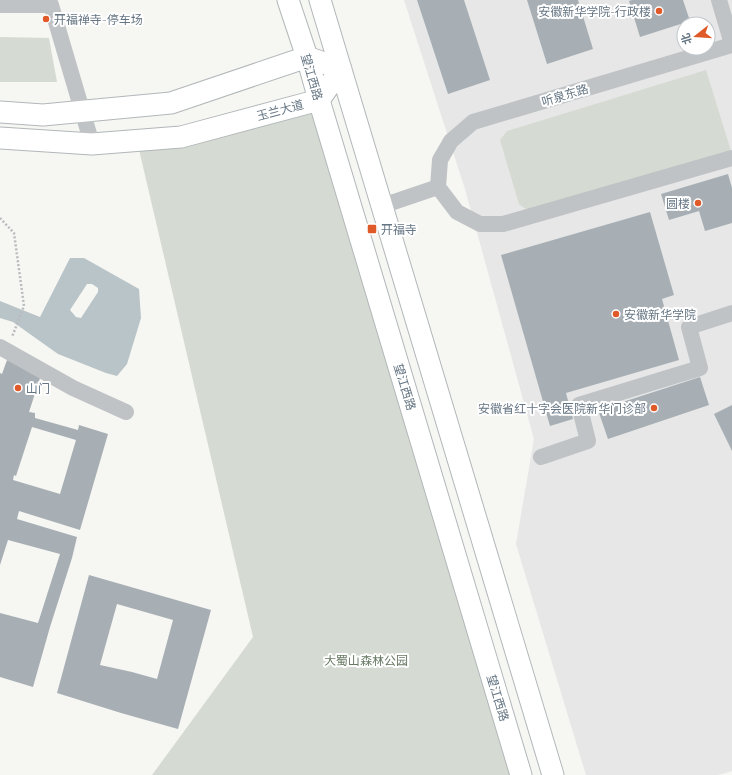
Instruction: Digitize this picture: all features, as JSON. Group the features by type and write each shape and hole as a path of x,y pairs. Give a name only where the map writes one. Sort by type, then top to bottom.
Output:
{"main road":[{"name":"望江西路","path":"288,0 307,57 522,775"},
{"path":"320,0 554,771"},
{"path":"0,112 43,114 171,103 307,57 341,69"},
{"name":"玉兰大道","path":"0,138 92,144 181,137 319,100 341,69"}],"street":[{"path":"719,0 732,44"},
{"path":"6,3 50,3 92,144"},
{"name":"听泉东路","path":"438,187 440,160 451,141 473,122 732,44"},
{"path":"382,206 438,187 457,212 480,224 503,224 732,158"},
{"path":"542,457 588,441 579,405 700,368 689,327 732,313"},
{"path":"0,347 73,388 126,412"}],"path":[{"path":"0,218 14,234 24,306 14,332"}],"shaded area":[{"name":"安徽新华学院","path":"404,0 732,0 732,771 718,775 586,775 516,544 534,439 465,189"},
{"path":"70,258 84,258 139,289 141,318 127,364 117,376 58,354 13,322 0,318 0,301 40,317","holes":["87,284 92,284 98,288 98,292 81,318 76,317 70,310"]}],"green space":[{"path":"0,37 49,38 57,82 0,82"},
{"path":"706,70 731,151 530,212 519,204 500,140 507,131"},
{"name":"大蜀山森林公园","path":"319,100 521,775 152,775 253,637 137,141"}],"building":[{"path":"417,0 464,0 490,80 448,94"},
{"path":"527,0 578,0 593,49 547,64"},
{"name":"安徽新华学院-行政楼","path":"683,0 688,16 676,16 676,25 640,37 629,1"},
{"name":"圆楼","path":"728,174 732,188 732,223 705,231 699,211 669,220 661,194"},
{"path":"650,212 674,295 662,299 679,360 566,393 573,419 550,426 501,255"},
{"path":"7,360 42,372 29,412 35,413 35,418 78,430 79,425 108,434 80,530 19,511 17,519 77,537 33,687 0,677 0,613 38,623 60,554 8,540 0,565 0,373 2,374","holes":["32,427 76,440 60,494 13,480 14,475 16,476"]},
{"name":"安徽省红十字会医院新华门诊部","path":"700,377 709,405 608,439 598,410"},
{"path":"732,405 732,451 714,414"},
{"path":"89,575 211,610 178,729 57,693","holes":["117,604 173,620 157,679 100,665"]}],"place":[{"name":"安徽新华学院-行政楼","path":"659,11"},
{"name":"开福禅寺-停车场","path":"46,19"},
{"name":"圆楼","path":"698,203"},
{"name":"开福寺","path":"372,229"},
{"name":"安徽新华学院","path":"616,314"},
{"name":"山门","path":"18,388"},
{"name":"安徽省红十字会医院新华门诊部","path":"654,408"}]}
